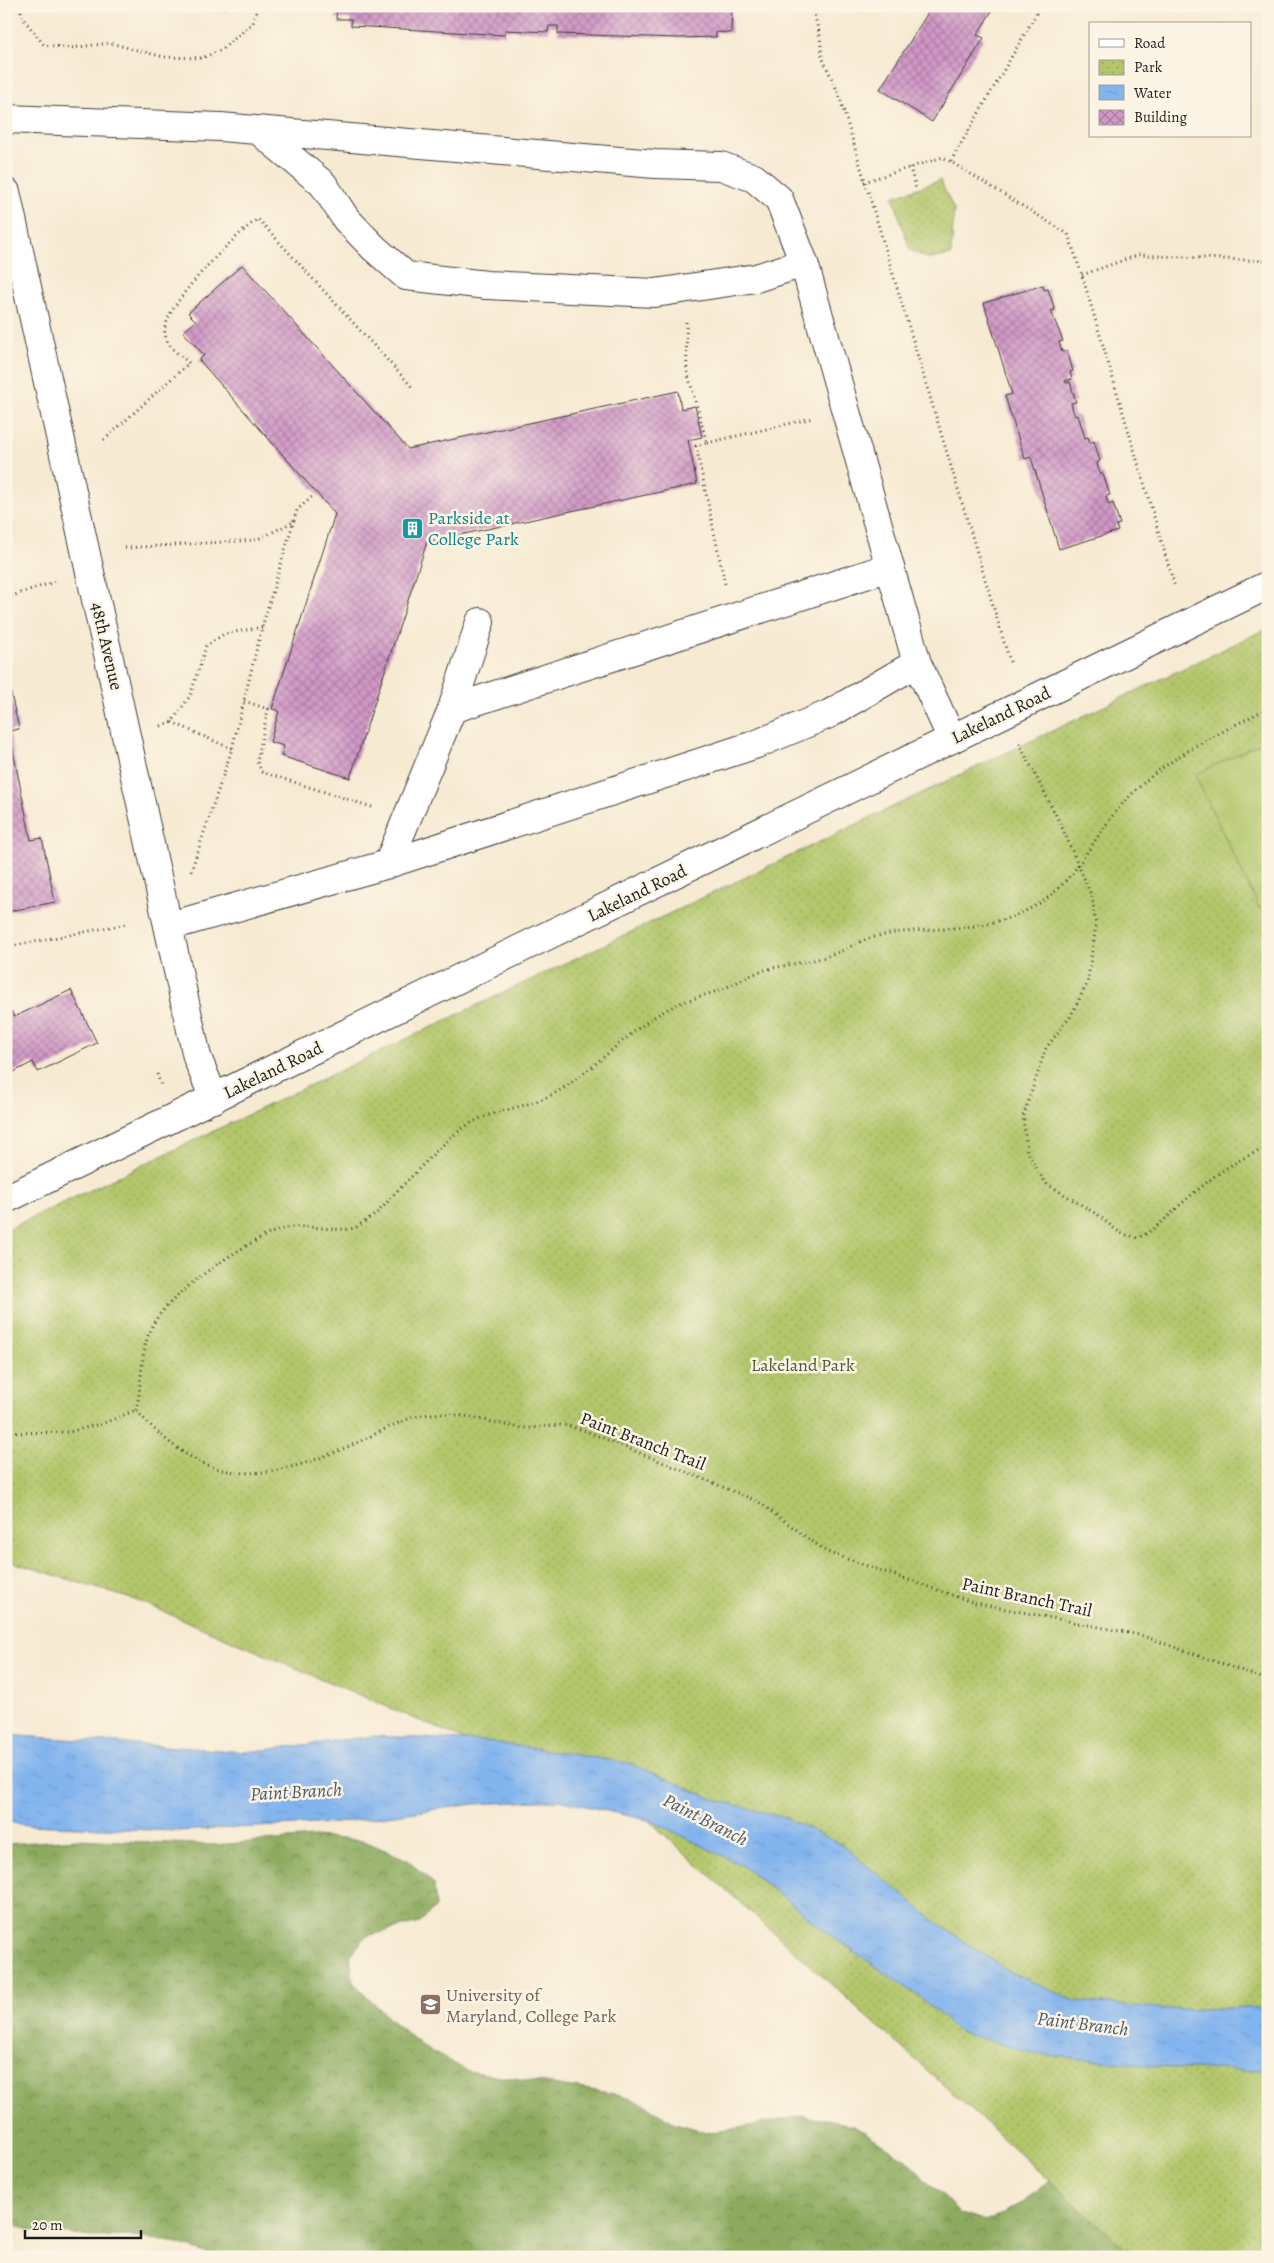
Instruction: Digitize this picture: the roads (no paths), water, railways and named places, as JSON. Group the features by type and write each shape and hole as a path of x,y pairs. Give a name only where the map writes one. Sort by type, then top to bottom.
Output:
{"street":[{"path":"6,119 134,122 655,164 721,166 754,178 779,199 804,263 917,663 952,739"},
{"path":"259,131 323,184 346,219 374,248 406,276 487,285 655,293 756,278 804,263"},
{"name":"48th Avenue","path":"6,192 170,926 197,1057 214,1100"},
{"path":"452,709 890,567"},
{"name":"Lakeland Road","path":"6,1199 214,1100 1268,585"},
{"path":"388,864 452,709 480,622"},
{"path":"170,926 388,864 757,744 829,714 917,663"}],"water":[{"name":"Paint Branch","path":"6,1735 247,1752 374,1736 486,1741 629,1763 714,1799 786,1818 841,1844 937,1923 1012,1973 1075,2001 1182,2010 1268,2006 1268,2070 1182,2069 1035,2054 959,2032 920,1997 829,1934 743,1866 652,1821 559,1800 474,1804 336,1823 175,1831 28,1825 6,1822"}],"place":[{"name":"Parkside at College Park","path":"412,528"},
{"name":"University of Maryland, College Park","path":"430,2005"}],"park label":[{"name":"Lakeland Park","path":"803,1365"}]}
